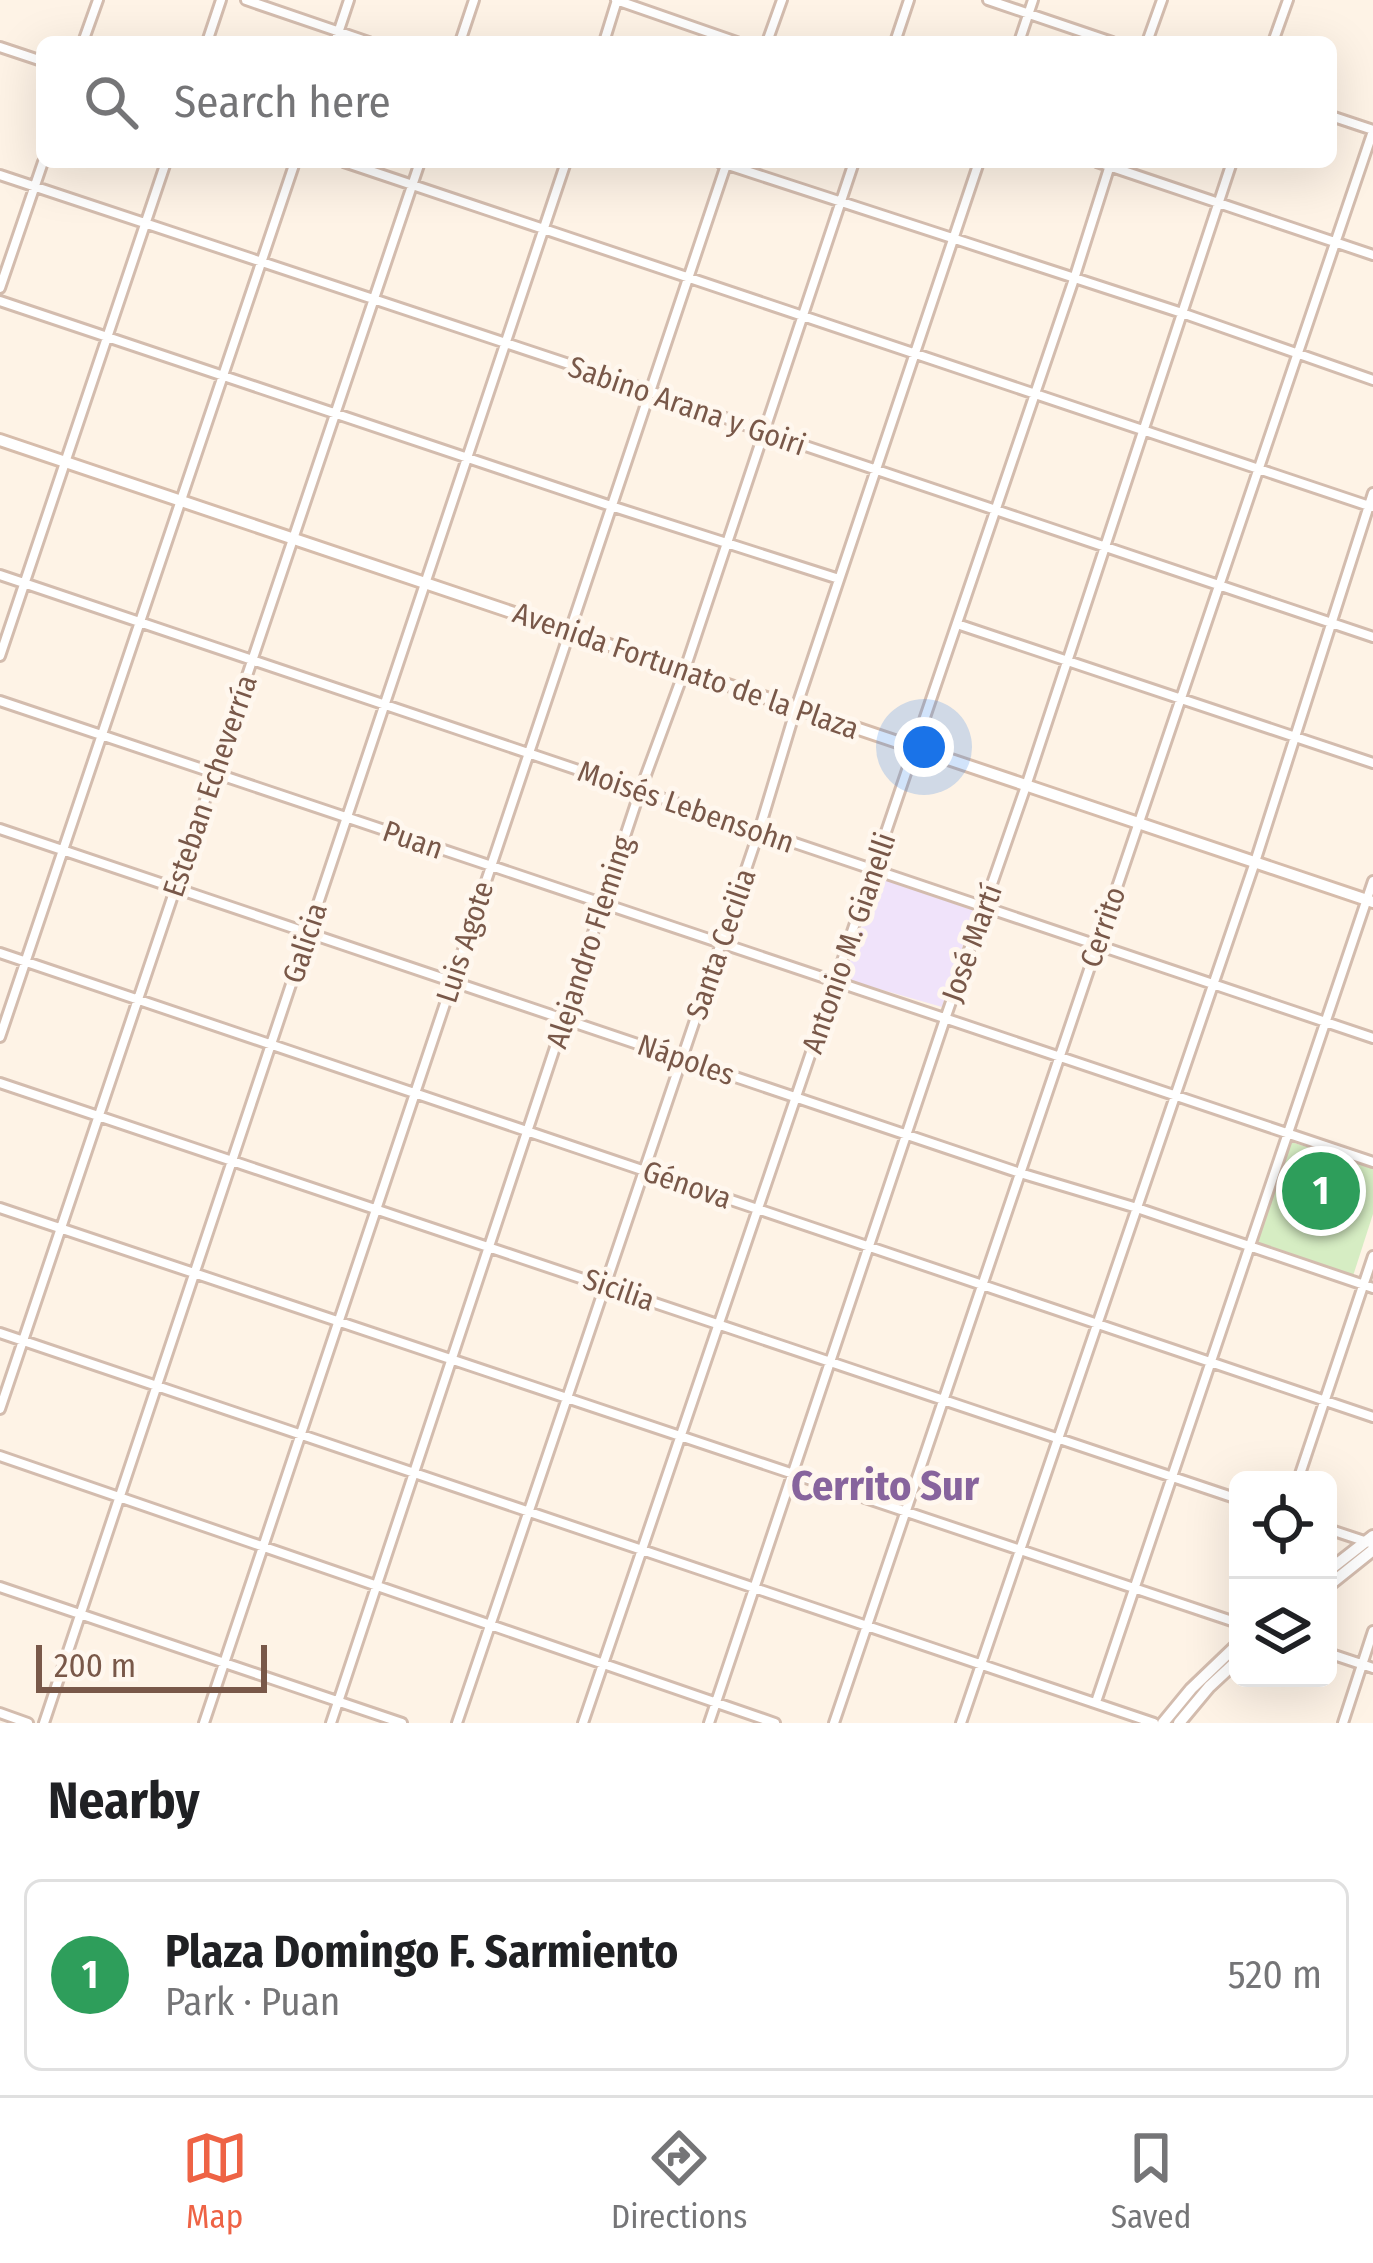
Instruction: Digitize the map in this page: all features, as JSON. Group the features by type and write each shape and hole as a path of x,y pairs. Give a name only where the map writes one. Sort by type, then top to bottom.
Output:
{"main road":[{"name":"Avenida Fortunato de la Plaza","path":"0,440 1370,901"},
{"path":"1337,1565 1371,1543"},
{"path":"1335,1579 1371,1543"},
{"path":"1158,1723 1229,1653"},
{"path":"1179,1723 1229,1668"}],"street":[{"path":"85,36 98,0"},
{"path":"209,36 221,0"},
{"path":"246,0 335,36"},
{"path":"337,36 349,0"},
{"path":"462,36 474,0"},
{"path":"606,36 617,0 720,36"},
{"path":"769,36 782,0"},
{"path":"897,36 909,0"},
{"path":"988,0 1094,36"},
{"path":"1021,36 1033,0"},
{"path":"1150,36 1162,0"},
{"path":"1275,36 1288,0"},
{"path":"0,47 36,59"},
{"path":"1337,118 1373,130"},
{"name":"Cerrito","path":"834,1723 1373,130"},
{"path":"0,288 41,168"},
{"path":"0,656 164,168"},
{"path":"0,1037 293,168"},
{"path":"362,168 1371,506"},
{"name":"Esteban Echeverría","path":"0,1409 418,168"},
{"name":"Galicia","path":"44,1723 564,168"},
{"name":"Luis Agote","path":"204,1723 722,168"},
{"path":"739,168 1373,380"},
{"name":"Alejandro Fleming","path":"331,1723 852,168"},
{"name":"Santa Cecilia","path":"457,1723 977,168"},
{"name":"Antonio M. Gianelli","path":"583,1723 1109,168"},
{"path":"1121,168 1373,255"},
{"name":"José Martí","path":"709,1723 1230,168"},
{"name":"Sabino Arana y Goiri","path":"0,175 1373,638"},
{"path":"0,301 839,579"},
{"path":"962,1723 1255,862 1373,493"},
{"name":"Moisés Lebensohn","path":"0,575 1373,1038"},
{"path":"957,624 1373,763"},
{"name":"Puan","path":"0,701 1373,1162"},
{"name":"Nápoles","path":"0,829 1368,1286"},
{"path":"1096,1702 1373,881"},
{"name":"Génova","path":"0,953 1373,1417"},
{"name":"Sicilia","path":"0,1083 1229,1496"},
{"path":"0,1208 1229,1620"},
{"path":"1301,1471 1368,1286 1373,1256"},
{"path":"0,1334 1158,1723"},
{"path":"0,1456 775,1723"},
{"path":"1337,1532 1371,1543"},
{"path":"0,1587 402,1723"},
{"path":"1343,1723 1373,1630"},
{"path":"1337,1656 1373,1668"},
{"path":"0,1714 28,1723"}],"shaded area":[{"path":"877,872 977,904 942,1007 841,978"}],"green space":[{"path":"1285,1140 1373,1168 1373,1214 1353,1276 1252,1243"}],"place":[{"name":"Plaza Domingo F. Sarmiento","path":"1321,1191"}],"district":[{"name":"Cerrito Sur","path":"885,1486"}]}
